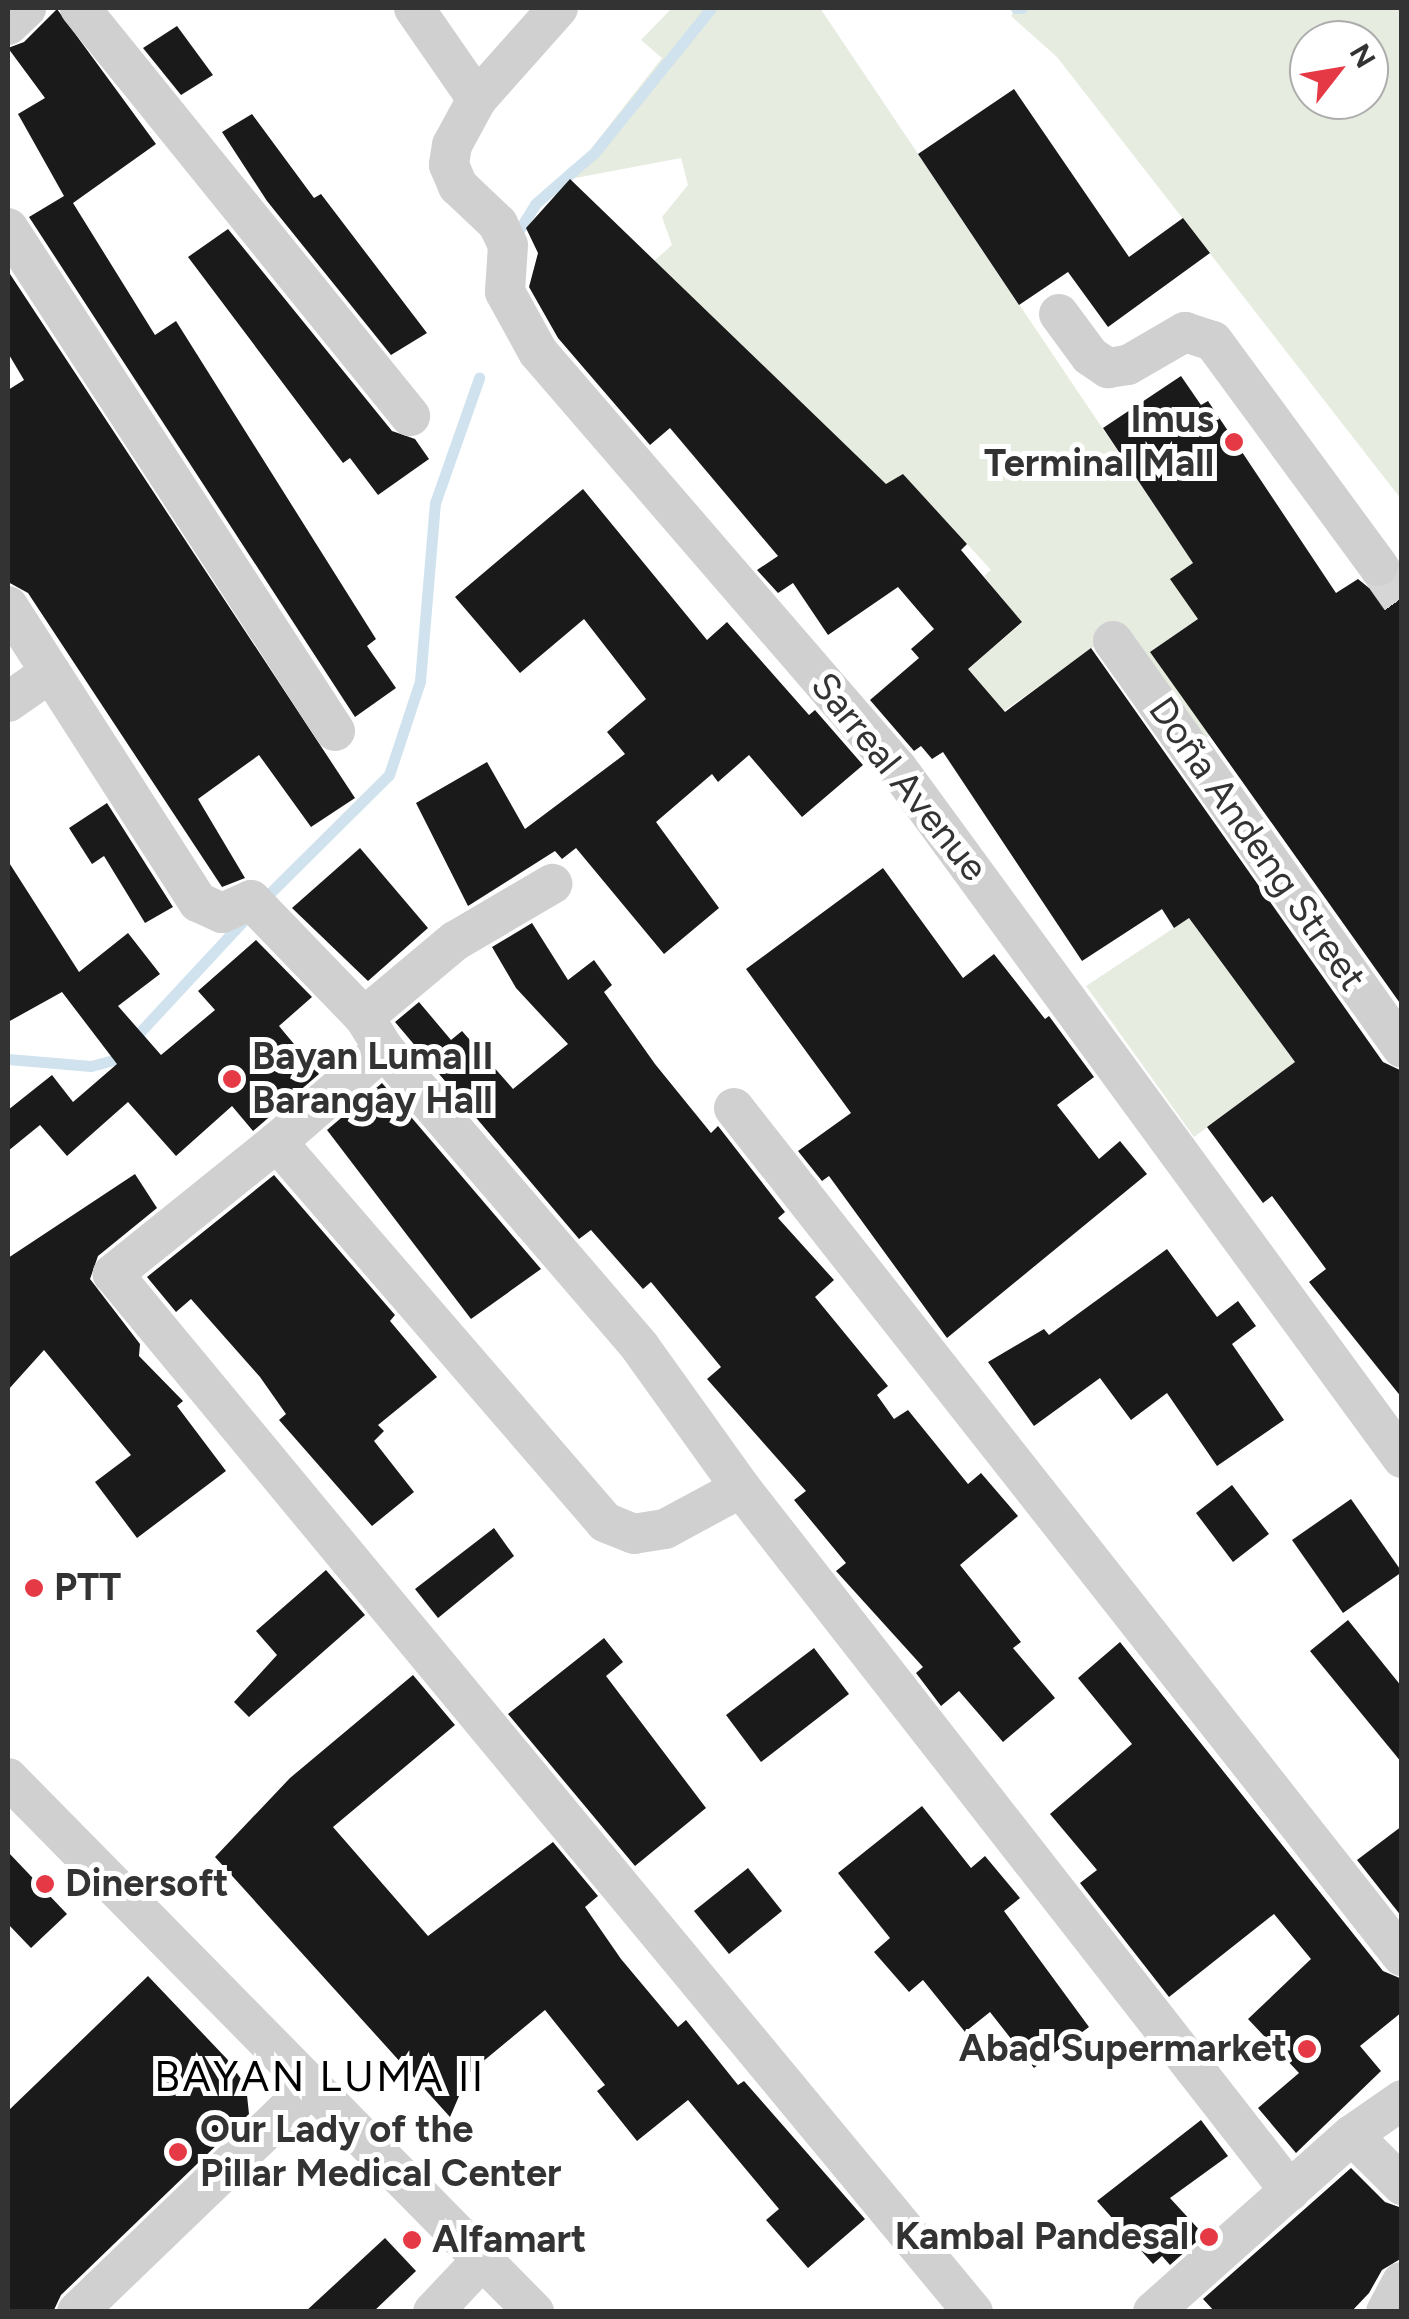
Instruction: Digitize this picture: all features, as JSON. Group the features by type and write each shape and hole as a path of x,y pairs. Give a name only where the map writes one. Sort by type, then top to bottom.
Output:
{"street":[{"path":"8,25 26,8"},
{"path":"80,8 410,416"},
{"path":"414,8 478,100 558,8"},
{"name":"Sarreal Avenue","path":"478,100 452,144 449,166 458,186 503,234 505,292 538,352 898,769 1402,1458"},
{"path":"8,228 336,731"},
{"path":"1059,314 1090,356 1108,368 1128,365 1185,332 1213,340 1378,566"},
{"path":"8,606 198,902 222,913 251,900 374,1033 640,1347 741,1488 1290,2191"},
{"name":"Doña Andeng Street","path":"1113,641 1402,1048"},
{"path":"8,702 51,672"},
{"path":"552,884 455,941 277,1142 114,1274 973,2312"},
{"path":"734,1108 1402,1956"},
{"path":"277,1142 605,1522 634,1534 665,1530 741,1488"},
{"path":"8,1778 534,2312"},
{"path":"78,2312 313,2085"},
{"path":"1169,2307 1352,2135 1402,2100"},
{"path":"1352,2135 1402,2185"},
{"path":"433,2312 483,2259"},
{"path":"1386,2312 1402,2282"}],"shaded area":[{"path":"672,8 820,8 1277,688 1205,739 1123,626 1004,711 968,669 1022,623 984,576 991,570 903,474 886,485 654,261 672,245 662,217 688,185 681,158 570,179 563,173 587,154 662,58 641,40"},
{"path":"1016,8 1401,8 1401,499 1057,57 1011,16"},
{"path":"1189,918 1295,1062 1194,1137 1086,986"}],"building":[{"path":"57,9 156,144 73,203 155,335 176,321 376,639 367,646 396,688 355,717 29,217 64,196 18,114 45,98 8,48 24,42"},
{"path":"177,26 213,75 181,95 143,48"},
{"path":"1014,89 1129,257 1183,218 1210,253 1108,327 1068,272 1019,305 918,154"},
{"path":"252,114 314,198 321,194 427,333 391,355 267,201 222,132"},
{"path":"570,179 886,484 903,474 967,544 961,550 1022,622 968,669 1005,712 1091,648 1383,1062 1402,1071 1402,1398 1309,1282 1326,1269 1272,1196 1263,1203 1207,1127 1295,1062 1189,918 1174,928 1162,909 1082,961 943,752 932,759 921,746 914,751 870,700 919,658 911,649 934,629 898,587 828,635 793,583 778,593 757,570 778,556 670,428 650,445 558,338 529,287 538,253 526,228"},
{"path":"228,229 392,431 415,439 429,459 378,495 350,458 343,463 188,257"},
{"path":"8,271 355,798 311,827 259,755 198,799 245,878 222,887 28,593 8,582 8,390 24,380 8,353"},
{"path":"1181,376 1201,405 1208,401 1336,593 1358,579 1369,588 1391,586 1402,565 1402,1006 1150,652 1198,619 1170,579 1193,563 1103,428"},
{"path":"583,489 707,640 727,622 809,715 815,710 863,765 802,817 749,755 718,782 712,774 656,822 719,908 664,954 576,848 562,859 555,851 468,906 416,803 487,762 525,829 625,754 607,732 646,699 584,619 520,673 455,597"},
{"path":"107,803 173,907 145,923 104,856 92,864 69,828"},
{"path":"360,848 428,928 368,981 292,908"},
{"path":"8,861 79,972 128,933 160,974 118,1006 161,1055 215,1010 198,991 256,940 312,997 279,1026 319,1074 253,1131 232,1106 176,1156 128,1102 67,1156 40,1125 8,1151 8,1110 52,1075 73,1102 117,1064 62,992 8,1022"},
{"path":"883,868 963,978 994,954 1045,1019 1049,1016 1094,1077 1057,1105 1099,1159 1120,1141 1147,1174 947,1338 829,1176 822,1181 798,1151 851,1113 746,969"},
{"path":"532,923 568,980 594,960 612,985 604,992 655,1064 711,1133 718,1126 785,1212 778,1218 834,1280 815,1297 888,1386 877,1395 894,1419 908,1410 968,1484 981,1473 1018,1516 960,1565 1021,1642 1013,1648 1055,1698 1003,1742 959,1691 941,1706 916,1673 923,1667 836,1571 846,1563 794,1500 806,1491 707,1379 721,1367 651,1282 643,1289 591,1230 579,1239 395,1022 419,1002 451,1040 462,1031 513,1089 568,1044 516,988 492,947"},
{"path":"382,1083 541,1269 471,1319 327,1130"},
{"path":"135,1174 157,1208 98,1256 90,1279 140,1344 139,1356 183,1401 177,1406 226,1471 137,1538 95,1482 131,1455 44,1350 8,1390 8,1258"},
{"path":"274,1175 395,1315 390,1321 437,1377 378,1425 384,1431 374,1441 414,1492 372,1526 279,1420 286,1414 260,1377 191,1299 176,1312 147,1277"},
{"path":"1167,1249 1217,1317 1238,1301 1256,1326 1232,1344 1284,1420 1217,1466 1167,1393 1131,1420 1100,1378 1034,1426 988,1362 1044,1329 1049,1335"},
{"path":"1232,1485 1269,1534 1233,1562 1196,1513"},
{"path":"1351,1499 1402,1572 1343,1613 1292,1540"},
{"path":"494,1528 514,1556 438,1618 415,1589"},
{"path":"326,1570 365,1615 249,1717 234,1702 277,1655 256,1631"},
{"path":"1348,1620 1402,1687 1402,1763 1310,1651"},
{"path":"604,1638 623,1662 606,1676 706,1808 635,1866 508,1714"},
{"path":"1120,1642 1383,1971 1402,1979 1402,2012 1360,2046 1381,2071 1296,2153 1258,2108 1299,2073 1248,2019 1311,1959 1274,1914 1169,1997 1080,1883 1097,1870 1050,1814 1132,1744 1078,1678"},
{"path":"814,1648 849,1694 761,1762 726,1715"},
{"path":"413,1675 455,1725 333,1827 428,1936 553,1842 598,1896 585,1907 621,1959 678,2027 686,2020 738,2085 744,2081 865,2219 808,2268 766,2220 779,2209 688,2100 637,2141 597,2091 605,2085 545,2010 469,2073 450,2117 215,1857 290,1778"},
{"path":"922,1806 971,1868 985,1856 1020,1898 1004,1911 1089,2027 1034,2068 990,2012 965,2032 923,1980 909,1992 874,1952 890,1938 838,1873"},
{"path":"1402,1826 1402,1917 1357,1860"},
{"path":"8,1852 67,1914 31,1948 8,1924"},
{"path":"748,1868 782,1911 729,1954 694,1911"},
{"path":"148,1976 227,2059 246,2086 249,2114 61,2295 53,2312 8,2312 8,2111"},
{"path":"1201,2120 1228,2156 1170,2198 1204,2235 1170,2265 1162,2256 1153,2264 1097,2201"},
{"path":"1351,2168 1385,2202 1402,2208 1402,2258 1382,2270 1369,2293 1351,2312 1215,2312 1203,2299"},
{"path":"385,2238 416,2271 373,2312 305,2312"}],"waterway":[{"path":"516,235 535,204 595,152 711,8"},
{"path":"1016,8 1022,8"},
{"path":"268,895 389,775 420,681 435,503 479,378"},
{"path":"8,1059 91,1066 114,1060 245,919"}],"tunnel":[{"path":"1378,566 1402,600"}],"place":[{"name":"Imus Terminal Mall","path":"1234,442"},
{"name":"Bayan Luma II Barangay Hall","path":"232,1079"},
{"name":"PTT","path":"34,1588"},
{"name":"Dinersoft","path":"45,1884"},
{"name":"Abad Supermarket","path":"1307,2049"},
{"name":"Our Lady of the Pillar Medical Center","path":"178,2152"},
{"name":"Kambal Pandesal","path":"1209,2237"},
{"name":"Alfamart","path":"412,2240"}],"district":[{"name":"BAYAN LUMA II","path":"320,2077"}]}
